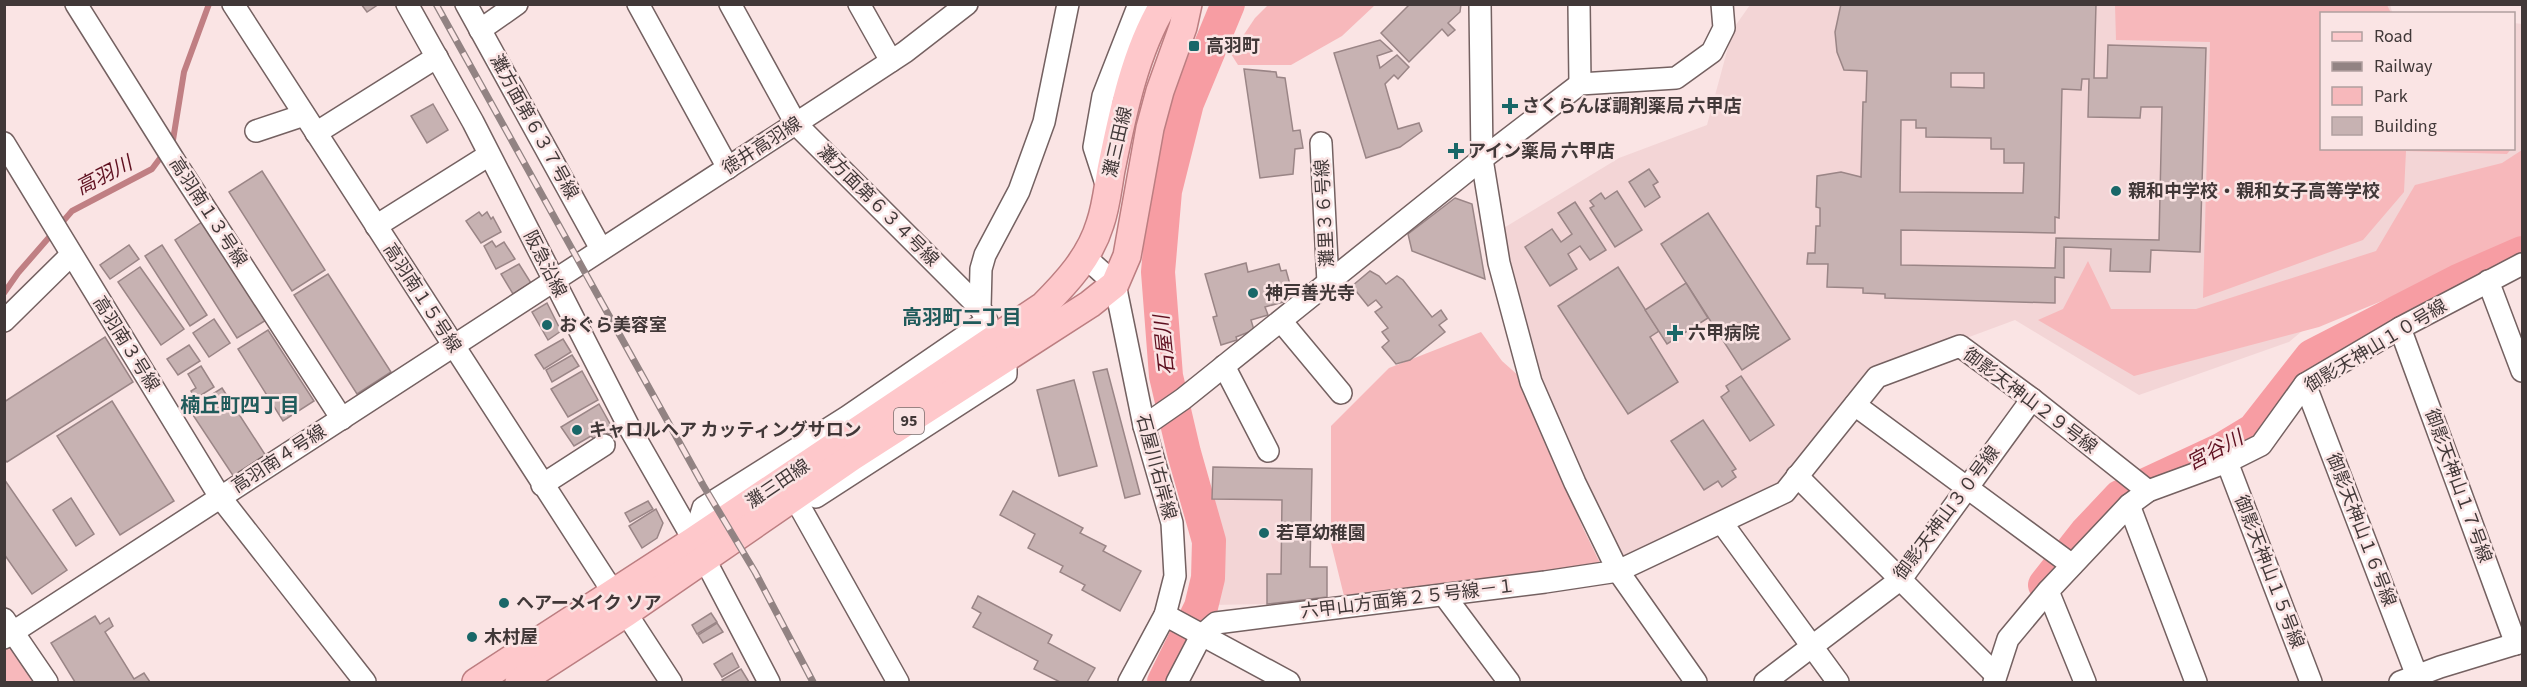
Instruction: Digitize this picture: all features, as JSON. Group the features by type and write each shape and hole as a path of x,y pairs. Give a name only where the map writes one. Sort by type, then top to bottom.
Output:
{"main road":[{"name":"灘三田線","path":"993,331 1090,304 1114,284 1127,256 1142,165 1160,91 1183,27 1188,4"},
{"name":"灘三田線","path":"476,682 702,555 852,457 993,331 1043,306 1068,280 1085,257 1100,224 1124,111 1153,9"},
{"name":"灘三田線","path":"535,678 619,603"}],"street":[{"name":"高羽南１３号線","path":"76,4 157,134 342,418"},
{"name":"高羽南１５号線","path":"233,4 671,682"},
{"name":"阪急沿線","path":"407,4 489,155 629,427 702,555 769,682"},
{"name":"灘方面第６３７号線","path":"466,4 601,249"},
{"path":"480,30 517,4"},
{"path":"638,4 728,168"},
{"name":"灘方面第６３４号線","path":"730,4 796,124 993,331"},
{"path":"859,4 891,61"},
{"name":"徳井高羽線","path":"554,282 601,249 891,61 967,4"},
{"path":"993,331 847,417 703,508 702,555 801,507 1006,374 993,331 981,269 985,255 1019,191 1044,122 1068,4"},
{"path":"1480,4 1482,159 1499,263 1531,382 1575,483 1618,571 1696,682"},
{"path":"1579,4 1580,84"},
{"path":"1152,421 1183,399 1482,159 1580,84 1676,78 1712,52 1724,28 1722,4"},
{"path":"316,133 437,57"},
{"path":"256,131 304,115"},
{"name":"高羽南３号線","path":"4,143 220,497 365,682"},
{"name":"灘里３６号線","path":"1321,143 1328,283"},
{"path":"376,226 489,155"},
{"path":"4,321 71,255"},
{"path":"1085,257 1114,284"},
{"name":"御影天神山１０号線","path":"1991,672 2008,639 2048,591 2065,560 2129,505 2142,486 2227,462 2261,445 2305,384 2400,328 2488,280 2523,264"},
{"path":"2488,280 2523,371"},
{"name":"高羽南４号線","path":"8,630 554,282"},
{"name":"石屋川右岸線","path":"1114,284 1152,421 1172,523 1175,576 1165,615 1129,682"},
{"path":"1281,321 1341,393"},
{"name":"御影天神山１７号線","path":"2400,328 2519,643"},
{"name":"御影天神山２９号線","path":"1618,571 1785,492 1877,377 1960,346 2032,399 2142,486"},
{"path":"1224,366 1268,451"},
{"name":"御影天神山１６号線","path":"2305,384 2409,679"},
{"name":"御影天神山３０号線","path":"1764,682 1901,579 2032,399"},
{"path":"1855,405 2065,560"},
{"path":"542,484 604,444"},
{"name":"御影天神山１５号線","path":"2227,462 2311,682"},
{"path":"1797,476 1991,672"},
{"path":"2129,505 2196,682"},
{"path":"801,507 898,682"},
{"path":"1722,523 1838,682"},
{"name":"六甲山方面第２５号線－１","path":"1202,636 1216,623 1618,571"},
{"path":"2048,591 2085,682"},
{"path":"1444,595 1509,682"},
{"path":"1165,615 1289,682"},
{"path":"8,630 46,682"},
{"path":"1177,682 1202,636"},
{"path":"2409,679 2443,675 2519,643"}],"shaded area":[{"name":"親和中学校・親和女子高等学校","path":"2390,4 2392,12 2320,12 2320,150 2515,150 2515,23 2522,24 2522,178 2333,305 2289,342 2139,395 2015,320 1891,366 1776,486 1621,560 1540,388 1536,354 1502,229 1619,158 1707,125 1733,29 1750,5"},
{"name":"若草幼稚園","path":"1213,467 1312,469 1310,566 1327,567 1327,597 1267,604 1211,605 1220,569 1220,546 1210,501 1212,499"}],"green space":[{"path":"1269,4 1375,5 1342,36 1291,65 1238,65 1231,54 1255,18"},
{"path":"2115,5 2387,5 2390,12 2320,12 2320,150 2510,150 2507,154 2406,151 2404,192 2363,240 2203,298 2210,42 2116,40"},
{"path":"2522,150 2522,243 2319,327 2134,376 2038,320 2063,309 2088,261 2111,309 2196,309 2376,251 2415,185 2502,163"},
{"path":"1481,332 1502,361 1520,377 1583,528 1601,565 1345,600 1331,543 1331,426 1389,368"},
{"path":"11,643 37,682 5,682 5,647"}],"building":[{"path":"361,4 379,4 367,12"},
{"path":"1410,4 1461,4 1460,12 1448,23 1455,30 1448,36 1442,29 1409,62 1381,33"},
{"path":"1841,4 2096,4 2094,78 2107,78 2108,45 2206,48 2200,252 2151,250 2150,272 2110,271 2111,249 2064,247 2064,278 2055,277 2055,303 1885,298 1885,294 1863,293 1863,288 1827,287 1828,264 1807,264 1808,253 1815,253 1816,226 1820,226 1820,208 1816,207 1817,176 1841,172 1861,177 1863,102 1866,102 1867,71 1844,70 1837,52 1835,32","holes":["1951,73 1984,73 1984,88 1951,87","2082,79 2089,79 2088,117 2140,118 2141,107 2162,107 2159,240 2056,238 2055,268 1901,265 1901,230 2055,233 2055,217 2059,218 2062,89 2081,90","1901,120 1916,120 1916,128 1926,128 1926,137 1991,138 1991,149 2004,149 2004,163 2024,163 2023,193 1900,192"]},
{"path":"1380,40 1392,51 1377,56 1380,68 1397,55 1409,67 1398,79 1394,75 1385,84 1398,129 1419,123 1422,131 1400,147 1366,158 1334,53"},
{"path":"1244,69 1276,72 1277,77 1285,78 1293,131 1300,130 1303,148 1295,149 1293,174 1260,178"},
{"path":"433,104 448,130 427,143 411,116"},
{"path":"1649,169 1658,182 1653,185 1660,197 1645,207 1629,182"},
{"path":"262,171 325,270 292,291 229,192"},
{"path":"1617,191 1642,230 1615,247 1590,208 1594,206 1590,201 1601,193 1605,199"},
{"path":"1455,198 1472,204 1485,279 1412,251 1408,234"},
{"path":"1575,202 1606,250 1590,260 1580,246 1568,254 1577,269 1550,286 1525,247 1552,229 1561,242 1572,234 1558,213"},
{"path":"479,212 482,216 487,212 491,219 493,217 501,232 481,243 466,221"},
{"path":"1708,213 1790,339 1742,370 1661,244"},
{"path":"208,218 271,317 237,338 175,240"},
{"path":"492,241 496,247 504,242 515,259 496,269 484,246"},
{"path":"129,245 139,259 110,279 100,265"},
{"path":"162,245 207,315 190,326 145,256"},
{"path":"1246,263 1248,272 1279,264 1281,271 1286,270 1293,295 1286,297 1287,301 1265,307 1268,315 1251,320 1254,330 1236,337 1237,340 1221,345 1213,317 1217,316 1205,274"},
{"path":"519,264 531,283 513,294 501,274"},
{"path":"140,267 184,329 161,345 118,282"},
{"path":"1618,267 1659,331 1650,337 1678,382 1628,414 1558,306"},
{"path":"1370,271 1386,284 1397,276 1403,280 1432,317 1441,310 1447,319 1439,325 1445,332 1410,360 1396,364 1382,347 1389,341 1382,332 1388,328 1375,312 1382,307 1376,300 1368,306 1352,286"},
{"path":"328,274 391,372 357,394 294,295"},
{"path":"1686,283 1708,318 1667,344 1645,310"},
{"path":"547,303 561,331 548,340 532,312"},
{"path":"214,319 230,343 209,357 193,333"},
{"path":"268,330 314,401 283,421 238,349"},
{"path":"105,337 133,382 7,462 4,459 4,402"},
{"path":"563,339 571,352 544,369 535,355"},
{"path":"189,345 200,361 178,375 167,359"},
{"path":"572,355 579,366 552,382 546,370"},
{"path":"201,366 214,387 195,399 191,391 196,388 188,374"},
{"path":"1107,369 1140,494 1125,498 1093,372"},
{"path":"582,371 598,400 568,417 551,389"},
{"path":"1741,376 1774,425 1750,441 1721,397 1729,391 1726,386"},
{"path":"1074,380 1097,466 1059,476 1037,390"},
{"path":"222,388 266,456 234,477 189,409"},
{"path":"112,401 174,501 120,535 57,436"},
{"path":"599,404 614,431 596,441 591,436 574,446 561,427"},
{"path":"1703,420 1736,469 1732,471 1736,477 1722,487 1718,481 1704,490 1671,441"},
{"path":"1213,467 1312,469 1310,567 1327,567 1327,597 1267,604 1267,574 1281,574 1282,500 1212,499"},
{"path":"4,479 67,570 32,594 4,554"},
{"path":"1013,491 1083,528 1080,533 1106,546 1103,551 1141,571 1120,611 1082,590 1085,585 1060,572 1063,566 1028,548 1035,534 1000,515"},
{"path":"71,498 94,534 76,546 53,510"},
{"path":"648,501 653,509 630,522 625,513"},
{"path":"656,509 663,523 657,538 642,548 629,526"},
{"path":"978,596 1052,635 1048,643 1095,668 1087,682 1060,682 1034,669 1038,661 973,627 981,613 972,608"},
{"path":"711,613 717,622 697,634 692,625"},
{"path":"95,616 100,624 109,618 113,626 105,632 134,679 144,673 150,682 75,682 51,643"},
{"path":"717,623 723,632 703,643 698,635"},
{"path":"732,653 739,667 722,677 714,664"},
{"path":"741,669 749,682 724,682 722,680"}],"waterway":[{"name":"高羽川","path":"170,144 173,140 184,72 209,4"},
{"name":"石屋川","path":"1164,682 1201,607 1208,578 1209,541 1184,453 1166,376 1158,272 1165,191 1187,103 1228,4"},
{"name":"高羽川","path":"4,293 18,273 72,211 152,169 164,153"},
{"name":"宮谷川","path":"2045,585 2086,533 2120,497 2221,450 2254,430 2312,356 2458,281 2522,253"}],"railway":[{"path":"436,4 703,485 755,572 813,682"}],"place":[{"name":"高羽町","path":"1194,46"},
{"name":"さくらんぼ調剤薬局 六甲店","path":"1510,106"},
{"name":"アイン薬局 六甲店","path":"1456,151"},
{"name":"親和中学校・親和女子高等学校","path":"2116,191"},
{"name":"神戸善光寺","path":"1253,293"},
{"name":"おぐら美容室","path":"547,325"},
{"name":"六甲病院","path":"1675,333"},
{"name":"キャロルヘア カッティングサロン","path":"577,430"},
{"name":"若草幼稚園","path":"1264,533"},
{"name":"ヘアーメイク ソア","path":"504,603"},
{"name":"木村屋","path":"472,637"}],"district":[{"name":"高羽町二丁目","path":"962,318"},
{"name":"楠丘町四丁目","path":"240,406"}]}
